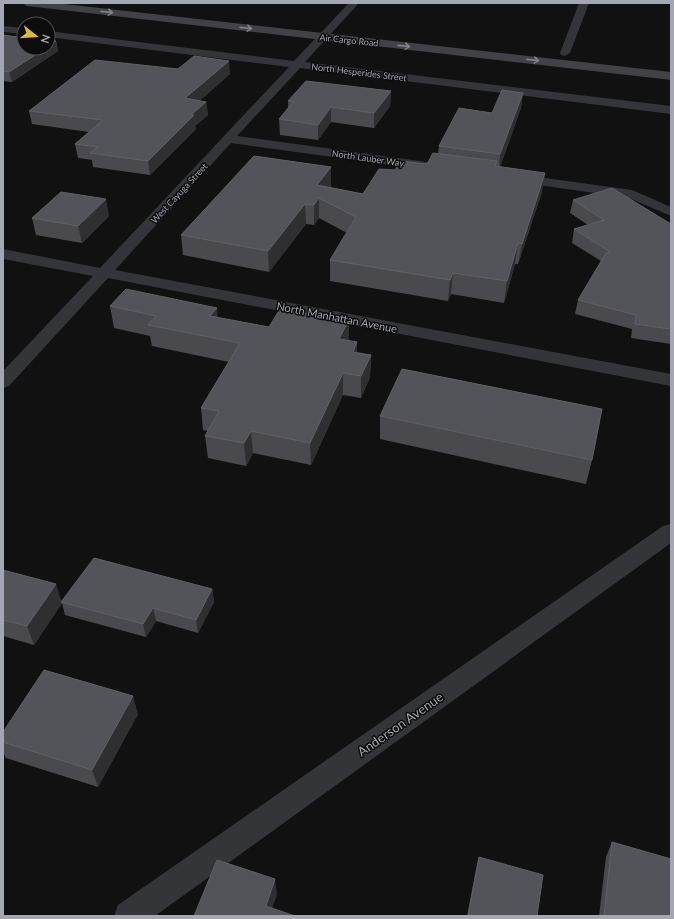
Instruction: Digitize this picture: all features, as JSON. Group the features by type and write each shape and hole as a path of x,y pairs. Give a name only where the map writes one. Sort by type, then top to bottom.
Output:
{"street":[{"name":"Air Cargo Road","path":"27,3 565,53 671,65"},
{"name":"Air Cargo Road","path":"106,3 671,76"},
{"name":"West Cayuga Street","path":"3,382 354,3"},
{"path":"565,53 584,3"},
{"path":"3,29 16,31"},
{"name":"North Hesperides Street","path":"56,35 671,110"},
{"name":"North Lauber Way","path":"229,139 441,168"},
{"path":"502,176 632,194 671,212"},
{"name":"North Manhattan Avenue","path":"3,254 671,380"},
{"name":"Anderson Avenue","path":"129,916 671,532"}],"building":[{"path":"3,35 16,37 16,56 34,56 9,72 3,71"},
{"path":"194,56 229,61 185,98 206,102 191,115 194,115 148,161 90,153 98,147 75,144 103,120 29,111 95,60 178,69"},
{"path":"306,81 391,91 374,113 331,107 318,125 279,119 294,101 288,101"},
{"path":"502,90 523,93 500,154 439,146 459,108 492,113"},
{"path":"433,153 497,161 495,166 545,173 522,244 518,243 507,281 453,273 450,280 330,260 356,217 319,198 314,205 305,204 268,251 181,235 254,156 331,167 317,185 363,194 379,169 395,170 401,161 427,164"},
{"path":"612,188 671,224 671,329 635,324 636,315 578,300 606,253 610,252 574,229 604,220 573,200"},
{"path":"61,192 106,199 78,226 32,218"},
{"path":"126,289 217,308 210,316 269,327 280,309 349,320 339,339 357,342 353,352 371,355 361,376 343,373 310,443 251,431 244,443 205,436 219,411 201,408 240,343 148,325 156,316 110,306"},
{"path":"402,369 602,409 592,460 380,416"},
{"path":"94,558 212,589 196,620 153,608 143,624 61,602"},
{"path":"3,570 56,584 27,626 3,620"},
{"path":"44,670 133,696 92,770 3,742 3,732"},
{"path":"612,842 671,859 671,916 604,916"},
{"path":"479,857 543,875 537,916 468,916"},
{"path":"217,860 275,879 266,906 295,916 194,916"}]}
